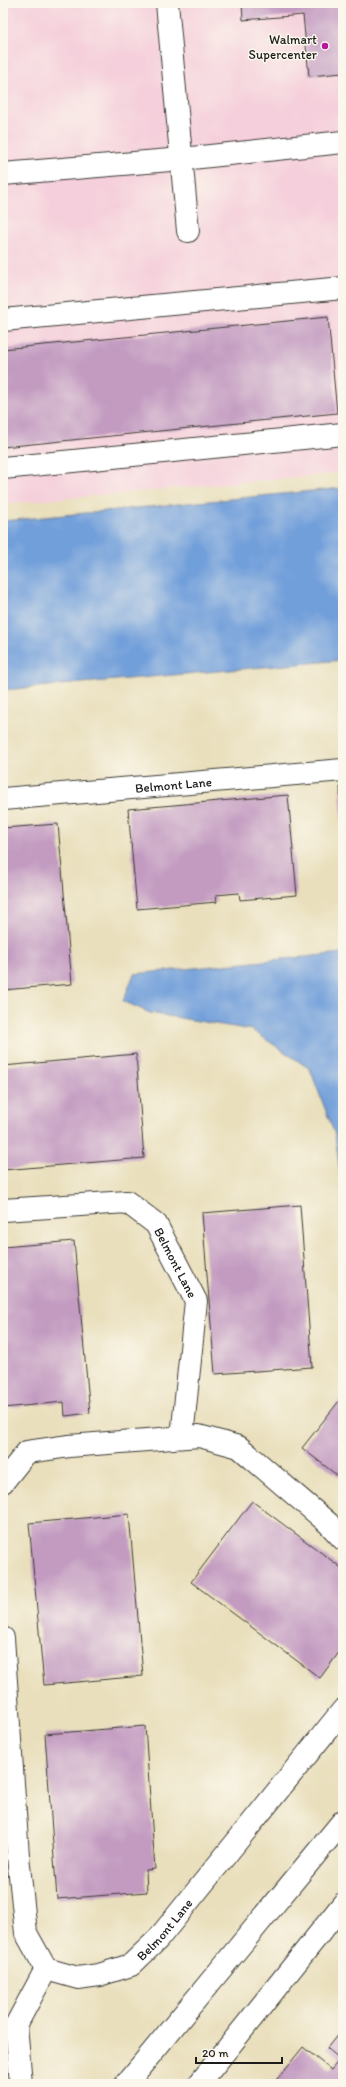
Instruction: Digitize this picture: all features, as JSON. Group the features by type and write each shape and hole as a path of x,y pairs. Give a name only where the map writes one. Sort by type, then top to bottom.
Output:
{"street":[{"path":"167,3 188,231"},
{"path":"3,174 182,159 343,142"},
{"path":"3,320 343,288"},
{"path":"3,468 343,434"},
{"name":"Belmont Lane","path":"3,799 343,770"},
{"name":"Belmont Lane","path":"3,1210 127,1202 156,1224 196,1301 182,1437"},
{"path":"3,1482 27,1452 69,1446 199,1436 240,1447 328,1523 343,1539"},
{"path":"3,1638 18,1856 26,1932 46,1969 16,2024 21,2084"},
{"name":"Belmont Lane","path":"46,1969 78,1978 98,1976 131,1965 158,1939 343,1710"},
{"path":"126,2084 343,1821"},
{"path":"199,2084 341,1912"}],"shaded area":[{"path":"3,3 343,3 343,473 3,504"}],"water":[{"path":"343,488 343,660 3,690 3,521"},
{"path":"343,953 343,1198 335,1135 310,1069 252,1030 150,1013 123,1001 134,974"}],"building":[{"name":"Walmart Supercenter","path":"242,3 343,3 343,73 309,76 303,15 243,20"},
{"path":"328,317 337,413 3,447 3,349"},
{"path":"340,787 343,787 343,824 342,824"},
{"path":"288,795 297,895 240,900 239,893 216,895 217,902 137,909 128,809"},
{"path":"58,824 72,984 3,990 3,828"},
{"path":"136,1054 144,1158 3,1170 3,1066"},
{"path":"300,1205 312,1367 215,1374 202,1213"},
{"path":"74,1241 90,1413 65,1416 64,1402 3,1408 3,1247"},
{"path":"343,1396 343,1480 302,1448"},
{"path":"252,1501 343,1569 343,1647 320,1678 191,1582"},
{"path":"129,1514 143,1676 44,1685 29,1523"},
{"path":"145,1726 155,1869 146,1870 147,1892 57,1899 45,1734"},
{"path":"343,2028 343,2081 340,2084 273,2084 303,2047 331,2070 340,2059 327,2048"}],"place":[{"name":"Walmart Supercenter","path":"325,46"}]}
